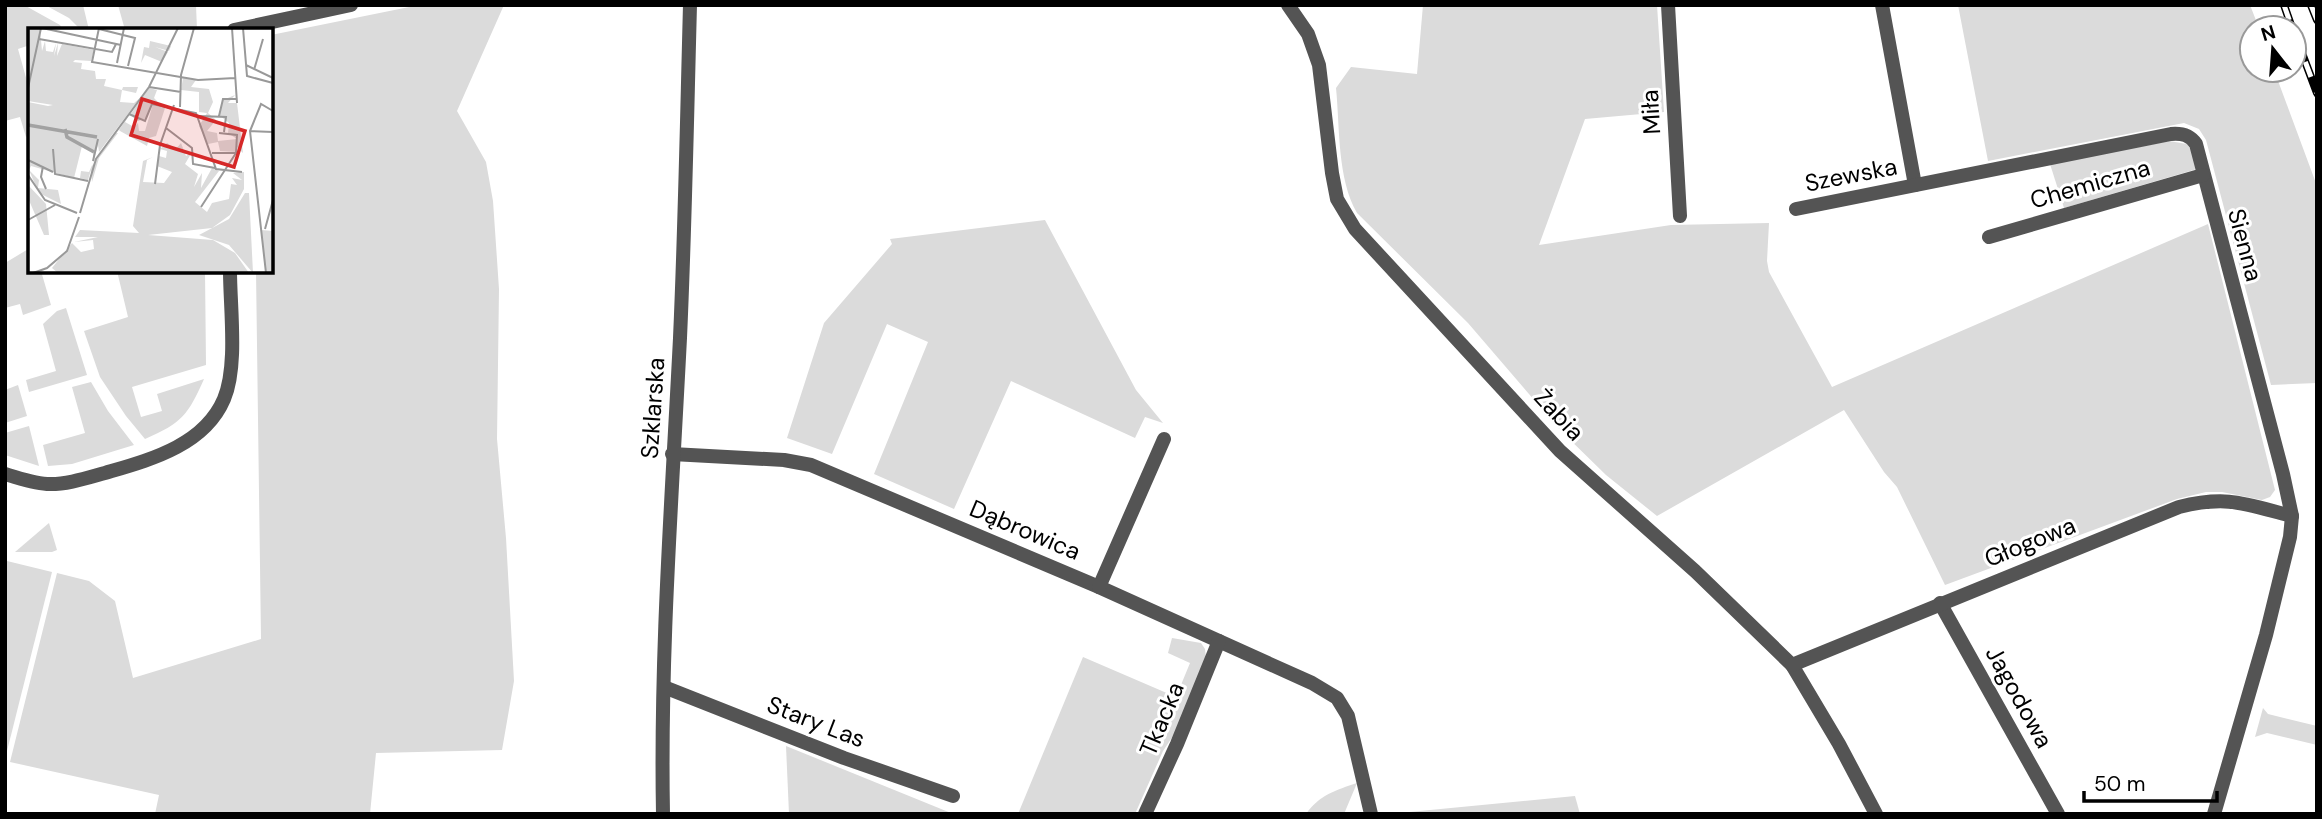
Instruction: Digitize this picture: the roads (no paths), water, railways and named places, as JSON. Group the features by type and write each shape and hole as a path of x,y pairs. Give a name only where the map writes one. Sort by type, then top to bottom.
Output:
{"street":[{"path":"243,28 351,5"},
{"name":"Szklarska","path":"663,814 664,687 672,454 680,339 690,5"},
{"name":"Żabia","path":"1288,5 1308,34 1319,65 1337,199 1355,229 1560,451 1695,571 1792,665 1839,744 1876,814"},
{"name":"Miła","path":"1668,5 1680,216"},
{"path":"1882,5 1915,185"},
{"name":"Sienna","path":"1915,185 2178,133 2192,138 2196,144 2292,516 2290,537 2266,635 2214,814"},
{"name":"Chemiczna","path":"1989,237 2203,175"},
{"name":"Szewska","path":"1796,209 1915,185"},
{"path":"5,474 48,484 80,480 161,454 184,444 199,433 213,419 224,399 231,373 230,273"},
{"path":"1099,587 1164,439"},
{"name":"Dąbrowica","path":"672,454 784,460 811,465 1099,587 1312,683 1337,698 1345,710 1371,814"},
{"name":"Głogowa","path":"1792,665 2179,507 2208,500 2231,500 2292,516"},
{"name":"Jagodowa","path":"1940,603 2058,814"},
{"name":"Tkacka","path":"1145,814 1219,641"},
{"name":"Stary Las","path":"664,687 844,758 953,796"}],"railway":[{"path":"2284,5 2287,14"},
{"path":"2311,5 2317,20"},
{"path":"2308,69 2317,93"}]}
